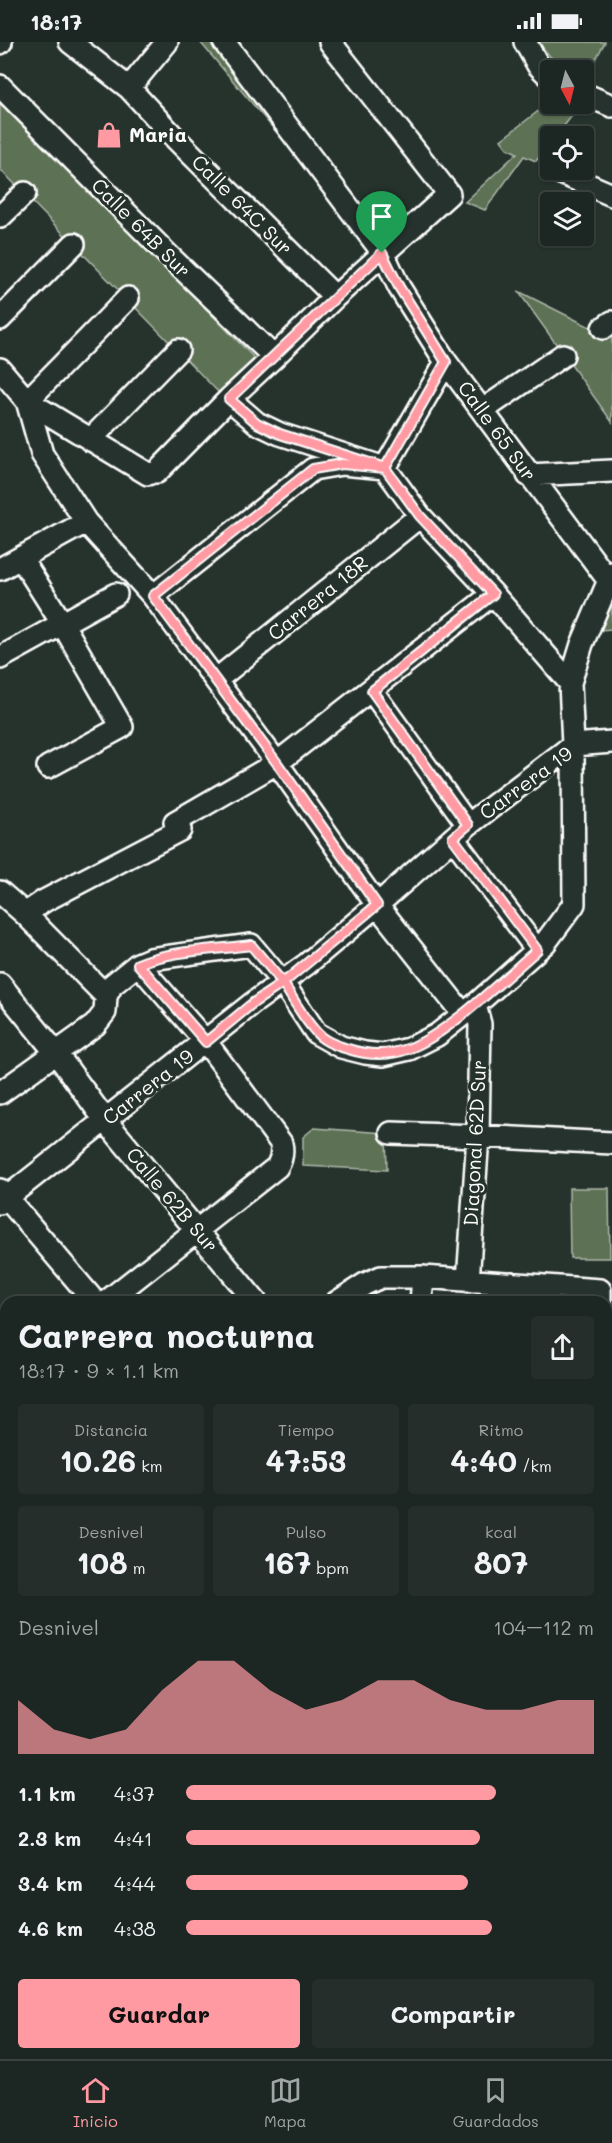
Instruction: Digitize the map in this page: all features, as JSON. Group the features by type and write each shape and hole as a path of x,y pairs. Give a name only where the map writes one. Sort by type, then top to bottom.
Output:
{"street":[{"name":"Calle 64C Sur","path":"70,42 129,88 176,139 335,297"},
{"path":"129,88 167,42"},
{"name":"Calle 65 Sur","path":"224,42 382,253 399,287 446,362 528,475 610,577"},
{"path":"0,369 27,401 90,440 153,473 335,297 450,194 330,42"},
{"path":"525,42 540,67"},
{"name":"Calle 64B Sur","path":"0,86 167,254 279,353"},
{"path":"594,98 612,106"},
{"path":"578,180 612,195"},
{"path":"0,217 25,193"},
{"path":"0,319 74,244"},
{"path":"27,401 128,298"},
{"path":"90,440 178,350"},
{"path":"483,410 563,355"},
{"path":"385,468 446,362"},
{"path":"229,399 257,423 280,434 385,468 420,516 493,594 570,683"},
{"path":"27,401 42,454 86,522 153,596 277,763 377,905 469,1010"},
{"path":"153,596 313,469 342,464 385,468"},
{"path":"528,475 612,471"},
{"name":"Carrera 18R","path":"216,680 420,516"},
{"path":"0,569 86,522"},
{"path":"21,558 63,623 122,727 48,767"},
{"path":"0,1093 95,1025 103,1017 106,996 112,985 138,964 172,955 251,945 283,983 316,1033 341,1047 383,1055 423,1043 469,1010 545,943 573,904 573,745 570,683 582,644 610,577"},
{"path":"0,658 116,594"},
{"path":"25,914 177,826 277,763 372,691 493,594"},
{"path":"372,691 537,950"},
{"name":"Carrera 19","path":"2,1197 206,1042 253,1003 283,983 460,832 573,745 612,742"},
{"path":"2,898 25,914 106,996"},
{"path":"114,1296 277,1167 282,1156 280,1143 206,1042 138,964"},
{"name":"Calle 62B Sur","path":"0,984 56,1053 105,1120 251,1296"},
{"name":"Diagonal 62D Sur","path":"468,1281 478,1136 480,1024 469,1010"},
{"path":"392,1133 612,1143"},
{"path":"2,1197 90,1296"},
{"path":"421,1296 423,1276"},
{"path":"347,1296 381,1277 423,1276 468,1281 511,1293 600,1296"}],"green space":[{"path":"200,42 215,42 298,149 294,153"},
{"path":"539,42 605,42 594,62 594,60 554,60"},
{"path":"0,97 258,362 224,398 0,169"},
{"path":"540,110 540,114 573,114 564,126 540,126 540,156 536,161 524,156 485,210 465,202 517,153 507,148 501,140"},
{"path":"518,291 612,338 612,422"},
{"path":"612,596 612,629 600,630"},
{"path":"314,1128 386,1133 387,1170 303,1166 303,1137"},
{"path":"569,1188 609,1188 610,1258 570,1258"}],"place":[{"name":"Maria","path":"109,135"}],"route":[{"path":"382,253 229,399 257,423 280,434 385,468 420,516 493,594 372,691 468,825 453,838 537,950 437,1035 409,1049 383,1055 353,1051 327,1040 316,1033 283,983 253,1003 206,1042 138,964 172,955 251,945 283,983 377,905 277,763 153,596 313,469 342,464 385,468 446,362 399,287 382,253"}]}
